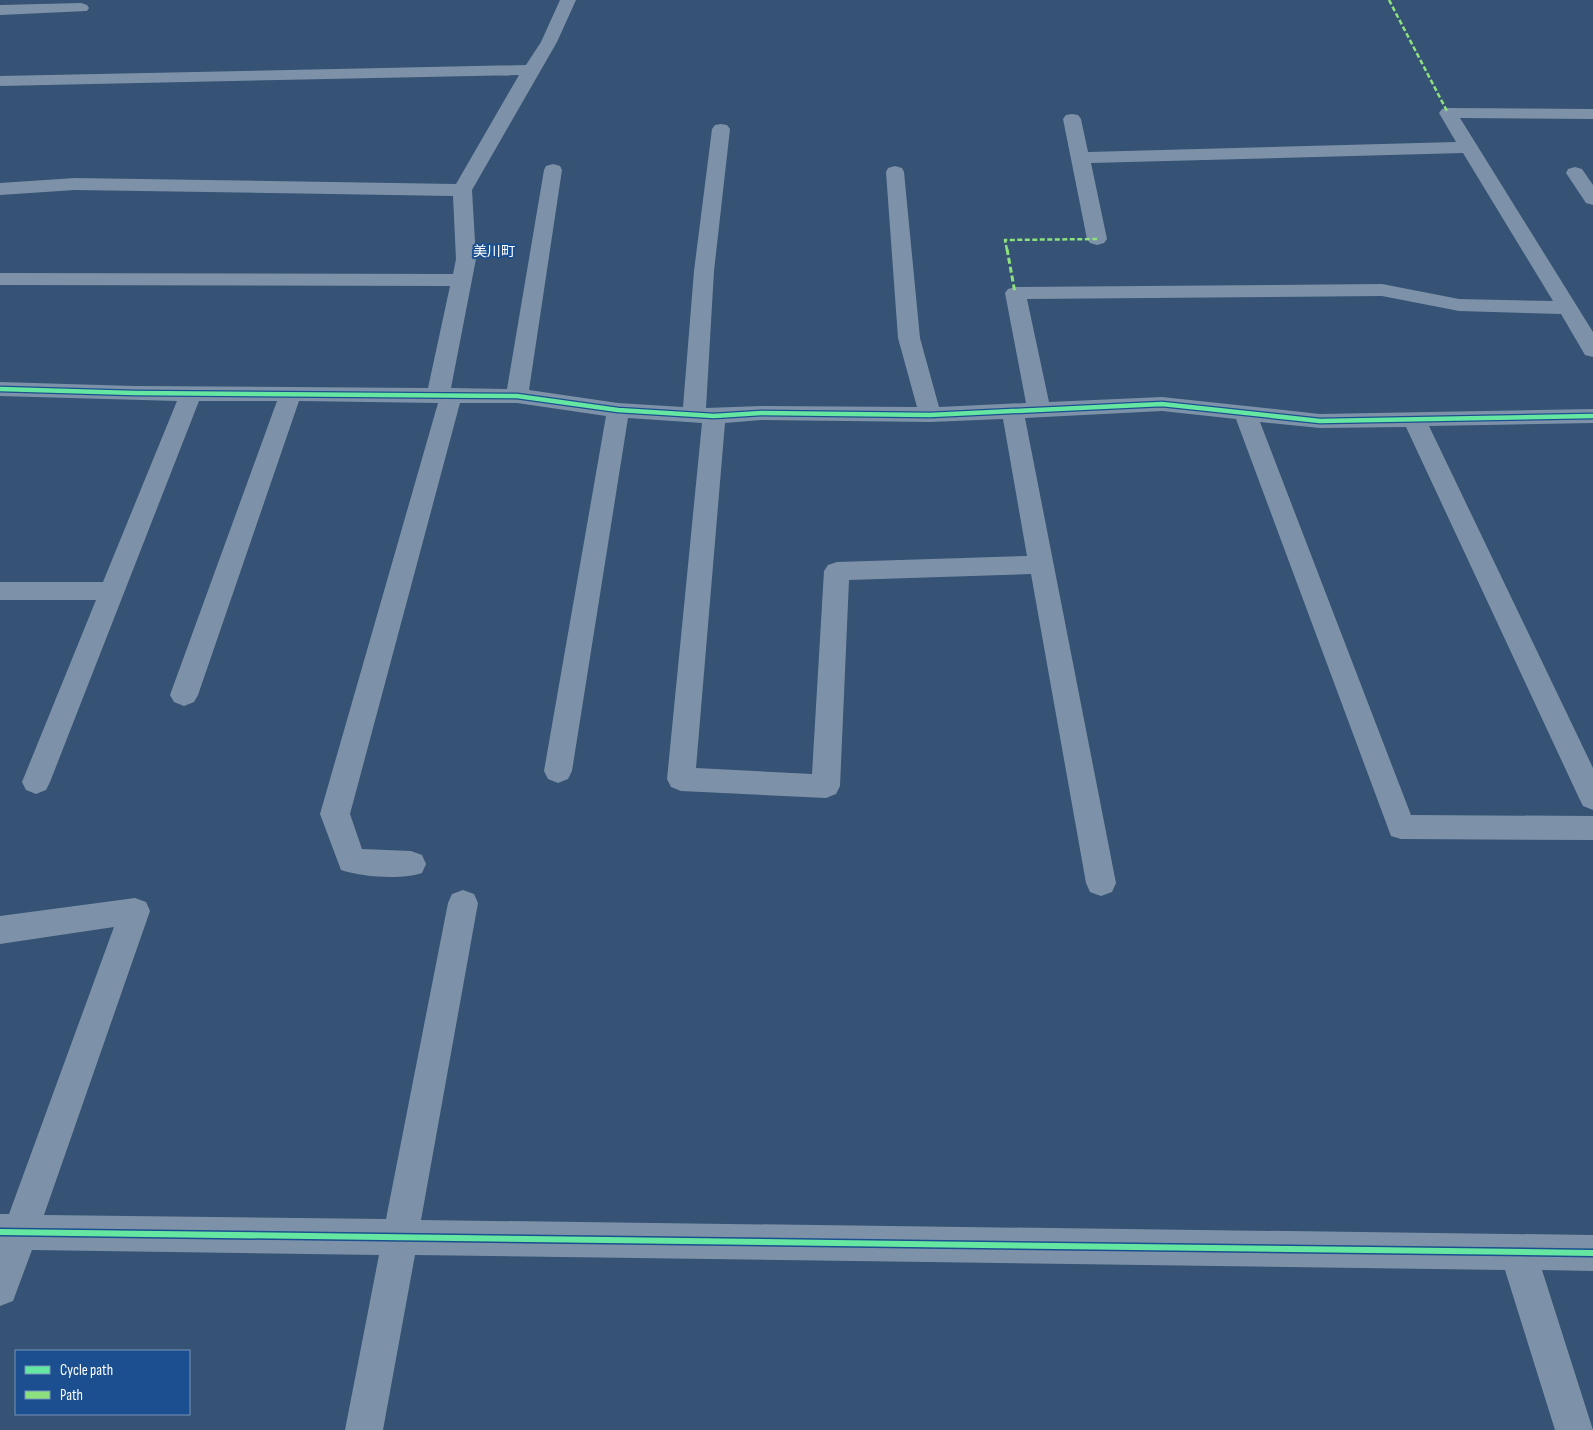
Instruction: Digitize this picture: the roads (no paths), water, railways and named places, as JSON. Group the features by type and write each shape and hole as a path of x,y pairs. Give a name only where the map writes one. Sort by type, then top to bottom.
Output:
{"street":[{"path":"411,864 352,861 334,814 445,395 460,280 466,259 462,190 530,70 549,42 568,0"},
{"path":"0,10 81,8"},
{"path":"0,81 530,70"},
{"path":"1593,114 1448,113 1593,350"},
{"path":"1072,119 1097,239"},
{"path":"721,129 704,271 704,415 681,779 826,786 837,571 1042,565"},
{"path":"1081,158 1469,147"},
{"path":"517,396 553,170"},
{"path":"895,172 909,338 930,415"},
{"path":"1593,173 1575,173 1593,199"},
{"path":"0,189 75,184 462,190"},
{"path":"0,278 460,280"},
{"path":"1101,883 1042,565 1015,293 1382,290 1459,305 1567,308"},
{"path":"0,390 406,397 445,395 517,396 618,410 704,415 761,413 930,415 1162,404 1320,421 1593,416"},
{"path":"36,782 191,393"},
{"path":"184,695 290,395"},
{"path":"558,771 618,410"},
{"path":"1245,412 1401,827 1593,828"},
{"path":"1414,419 1593,798"},
{"path":"0,592 112,591"},
{"path":"364,1430 463,903"},
{"path":"0,930 135,912 10,1232 0,1288"},
{"path":"10,1232 1593,1253"},
{"path":"1518,1252 1574,1430"}],"district":[{"name":"美川町","path":"494,251"}]}
